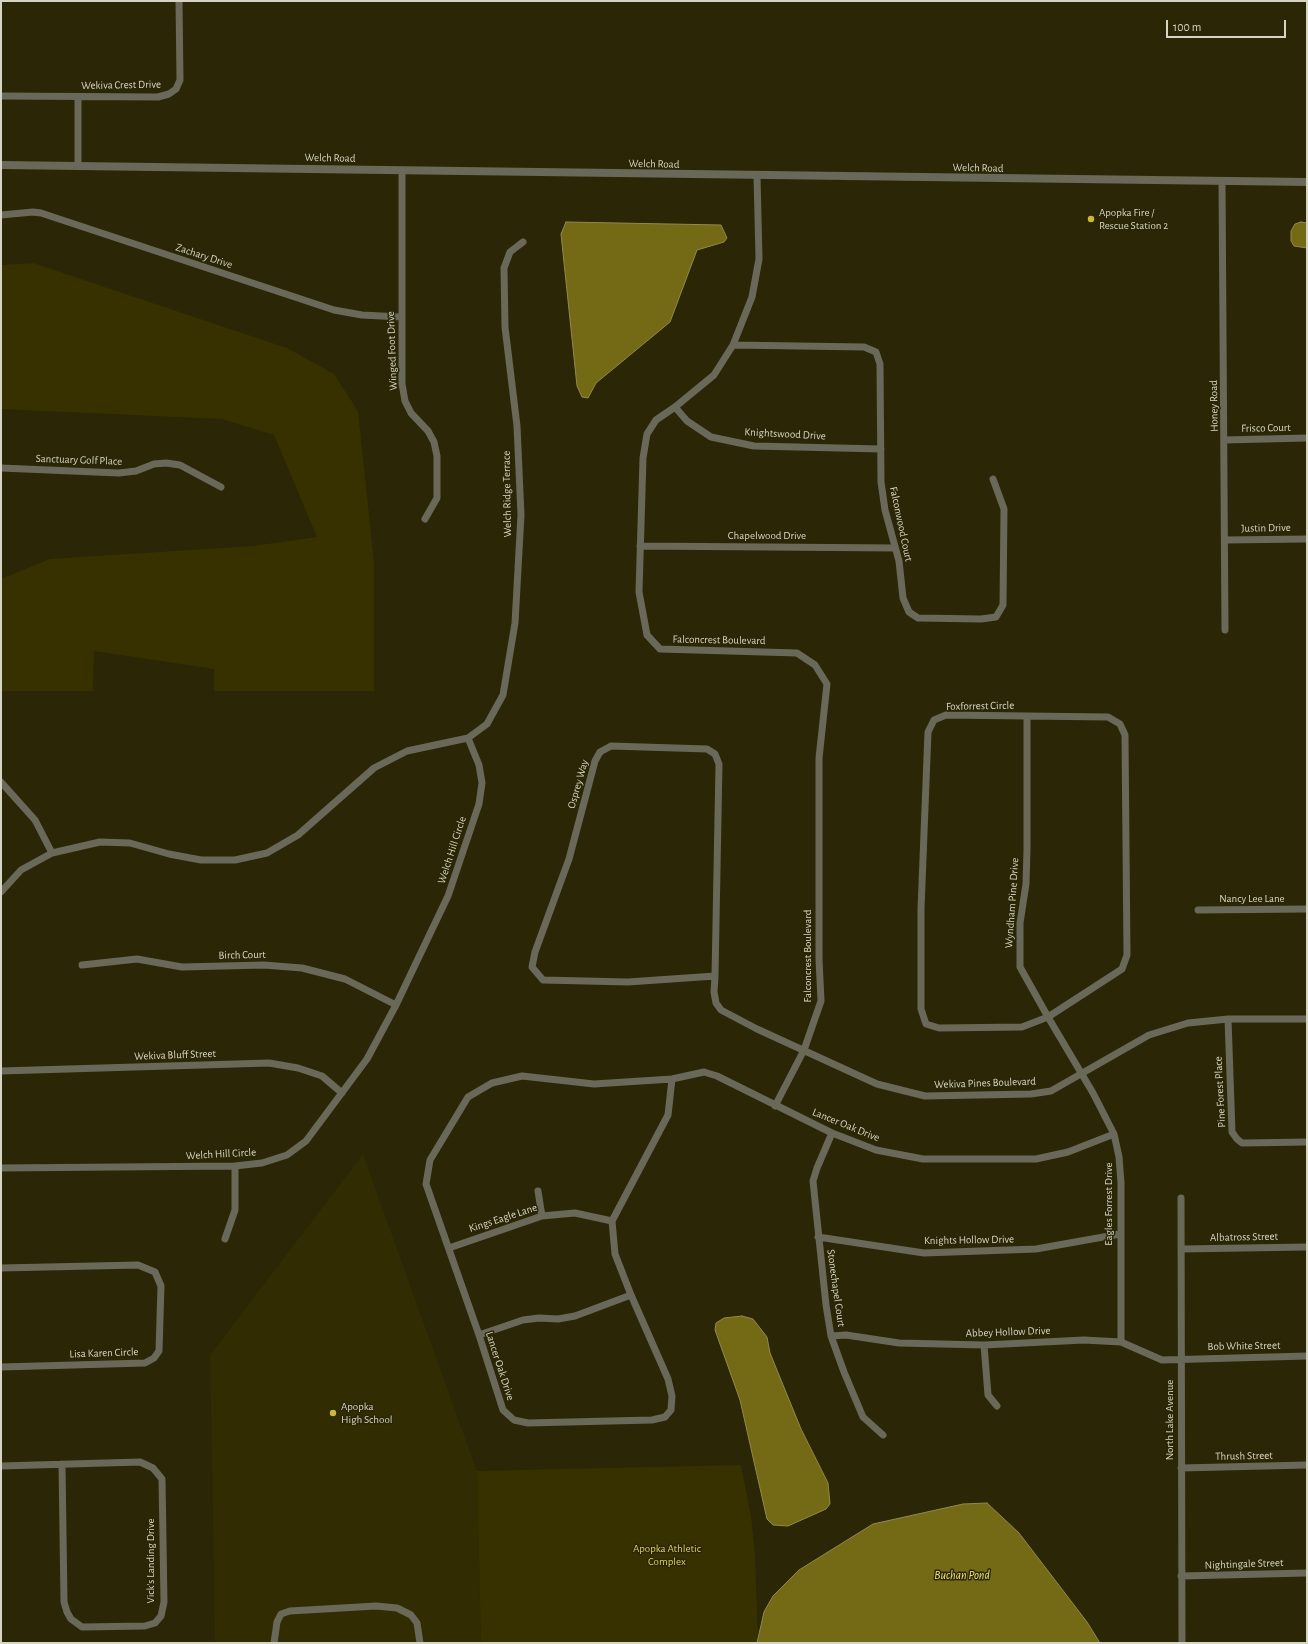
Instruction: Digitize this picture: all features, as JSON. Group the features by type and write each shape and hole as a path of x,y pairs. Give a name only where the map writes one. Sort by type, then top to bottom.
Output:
{"street":[{"name":"Wekiva Crest Drive","path":"1,96 158,97 169,94 176,89 180,80 179,1"},
{"path":"78,97 78,166"},
{"name":"Welch Road","path":"1,165 1307,182"},
{"name":"Winged Foot Drive","path":"402,170 402,384 405,401 411,413 428,431 434,442 437,456 437,498 425,519"},
{"name":"Falconcrest Boulevard","path":"757,176 759,259 752,297 733,345 714,375 675,407 656,420 647,434 643,458 639,592 647,635 660,649 797,653 815,665 827,684 819,758 819,960 821,1001 804,1050 775,1106"},
{"name":"Honey Road","path":"1222,181 1225,440 1225,630"},
{"name":"Zachary Drive","path":"1,215 33,212 41,213 334,310 362,315 401,318"},
{"name":"Welch Ridge Terrace","path":"468,738 487,724 503,695 515,623 521,514 517,426 505,327 504,268 510,252 523,242"},
{"name":"Falconwood Court","path":"733,345 864,347 876,352 880,364 881,482 885,510 899,560 903,598 910,612 918,618 981,619 996,617 1003,605 1004,509 993,479"},
{"name":"Knightswood Drive","path":"675,407 687,421 711,437 718,439 754,446 881,449"},
{"name":"Frisco Court","path":"1225,440 1307,438"},
{"name":"Sanctuary Golf Place","path":"1,468 120,473 136,471 154,464 166,463 180,465 221,487"},
{"name":"Justin Drive","path":"1225,540 1307,539"},
{"name":"Chapelwood Drive","path":"640,546 895,548"},
{"name":"Foxforrest Circle","path":"946,715 1108,718 1120,724 1125,735 1127,955 1122,969 1114,976 1048,1018 1022,1027 939,1028 926,1024 921,1009 921,908 928,732 934,720 946,715"},
{"name":"Wyndham Pine Drive","path":"1027,716 1027,849 1026,884 1020,923 1020,967 1082,1075"},
{"path":"1,892 22,870 52,853 100,842 130,843 169,854 201,860 235,860 267,853 298,834 374,768 407,750 468,738"},
{"name":"Welch Hill Circle","path":"1,1168 234,1166 262,1163 287,1155 306,1141 367,1059 396,1005 448,896 479,804 482,783 479,765 468,738"},
{"name":"Osprey Way","path":"715,976 628,982 543,980 532,967 535,952 569,859 595,761 600,752 611,746 707,749 715,754 719,764 715,976 716,1003 721,1010 757,1029"},
{"path":"1,782 35,820 52,853"},
{"name":"Nancy Lee Lane","path":"1198,910 1307,909"},
{"name":"Birch Court","path":"82,965 137,959 182,967 264,965 302,968 345,979 396,1005"},
{"name":"Wekiva Pines Boulevard","path":"757,1029 877,1084 924,1096 1031,1094 1051,1091 1082,1075 1149,1035 1188,1023 1228,1019 1307,1019"},
{"name":"Pine Forest Place","path":"1228,1019 1232,1132 1237,1139 1242,1142 1307,1142"},
{"name":"Wekiva Bluff Street","path":"1,1070 269,1063 298,1068 322,1076 342,1093"},
{"name":"Lancer Oak Drive","path":"612,1221 615,1254 631,1295 668,1379 672,1396 671,1410 665,1417 652,1420 528,1423 514,1420 503,1410 479,1335 449,1248 434,1211 426,1184 430,1160 468,1097 492,1083 522,1076 594,1084 672,1078 704,1072 717,1076 832,1133 876,1150 923,1159 1036,1159 1068,1152 1114,1134"},
{"name":"Eagles Forrest Drive","path":"1082,1075 1102,1108 1114,1134 1120,1157 1121,1342"},
{"path":"612,1221 668,1115 672,1078"},
{"name":"Stonechapel Court","path":"832,1133 817,1168 813,1182 818,1237 831,1336 863,1417 883,1434"},
{"path":"225,1239 235,1210 234,1166"},
{"path":"538,1191 542,1216"},
{"name":"North Lake Avenue","path":"1181,1198 1182,1643"},
{"name":"Kings Eagle Lane","path":"449,1248 542,1216 576,1213 612,1221"},
{"name":"Knights Hollow Drive","path":"818,1237 924,1253 1036,1249 1120,1234"},
{"name":"Albatross Street","path":"1181,1249 1307,1247"},
{"name":"Lisa Karen Circle","path":"1,1268 138,1265 155,1272 161,1286 159,1351 154,1358 145,1362 1,1367"},
{"path":"479,1335 523,1320 539,1318 558,1320 575,1316 631,1295"},
{"name":"Abbey Hollow Drive","path":"831,1336 846,1336 899,1344 984,1345 1084,1340 1121,1342 1162,1360 1181,1358"},
{"path":"984,1345 988,1395 997,1406"},
{"name":"Bob White Street","path":"1181,1358 1307,1356"},
{"name":"Vick's Landing Drive","path":"1,1466 62,1464 140,1462 153,1468 162,1479 164,1602 161,1616 155,1623 146,1626 82,1627 71,1619 64,1602 62,1464"},
{"name":"Thrush Street","path":"1181,1468 1307,1465"},
{"name":"Nightingale Street","path":"1181,1576 1307,1573"},
{"path":"274,1643 277,1622 281,1614 290,1611 376,1606 397,1608 411,1614 417,1624 420,1643"}],"shaded area":[{"name":"Apopka High School","path":"363,1154 477,1471 481,1643 215,1643 210,1355"}],"green space":[{"path":"33,263 287,348 334,374 358,411 374,563 374,691 214,691 214,669 94,651 93,691 1,691 1,579 50,559 253,546 317,537 274,435 222,419 1,409 1,265"},
{"name":"Apopka Athletic Complex","path":"741,1465 751,1516 755,1554 758,1643 481,1643 477,1471"}],"water":[{"path":"566,222 721,225 727,238 724,242 697,250 670,322 596,383 588,398 582,397 577,386 561,234"},
{"path":"1301,222 1307,223 1307,248 1294,246 1291,241 1291,231 1295,224"},
{"path":"742,1316 753,1319 767,1337 770,1353 801,1429 828,1483 830,1504 826,1509 788,1526 773,1525 767,1519 740,1400 715,1330 716,1323 724,1318"},
{"name":"Buchan Pond","path":"987,1503 1019,1533 1087,1622 1100,1643 757,1643 764,1612 773,1596 799,1570 873,1524 963,1504"}],"place":[{"name":"Apopka Fire / Rescue Station 2","path":"1091,219"},
{"name":"Apopka High School","path":"333,1413"}]}
